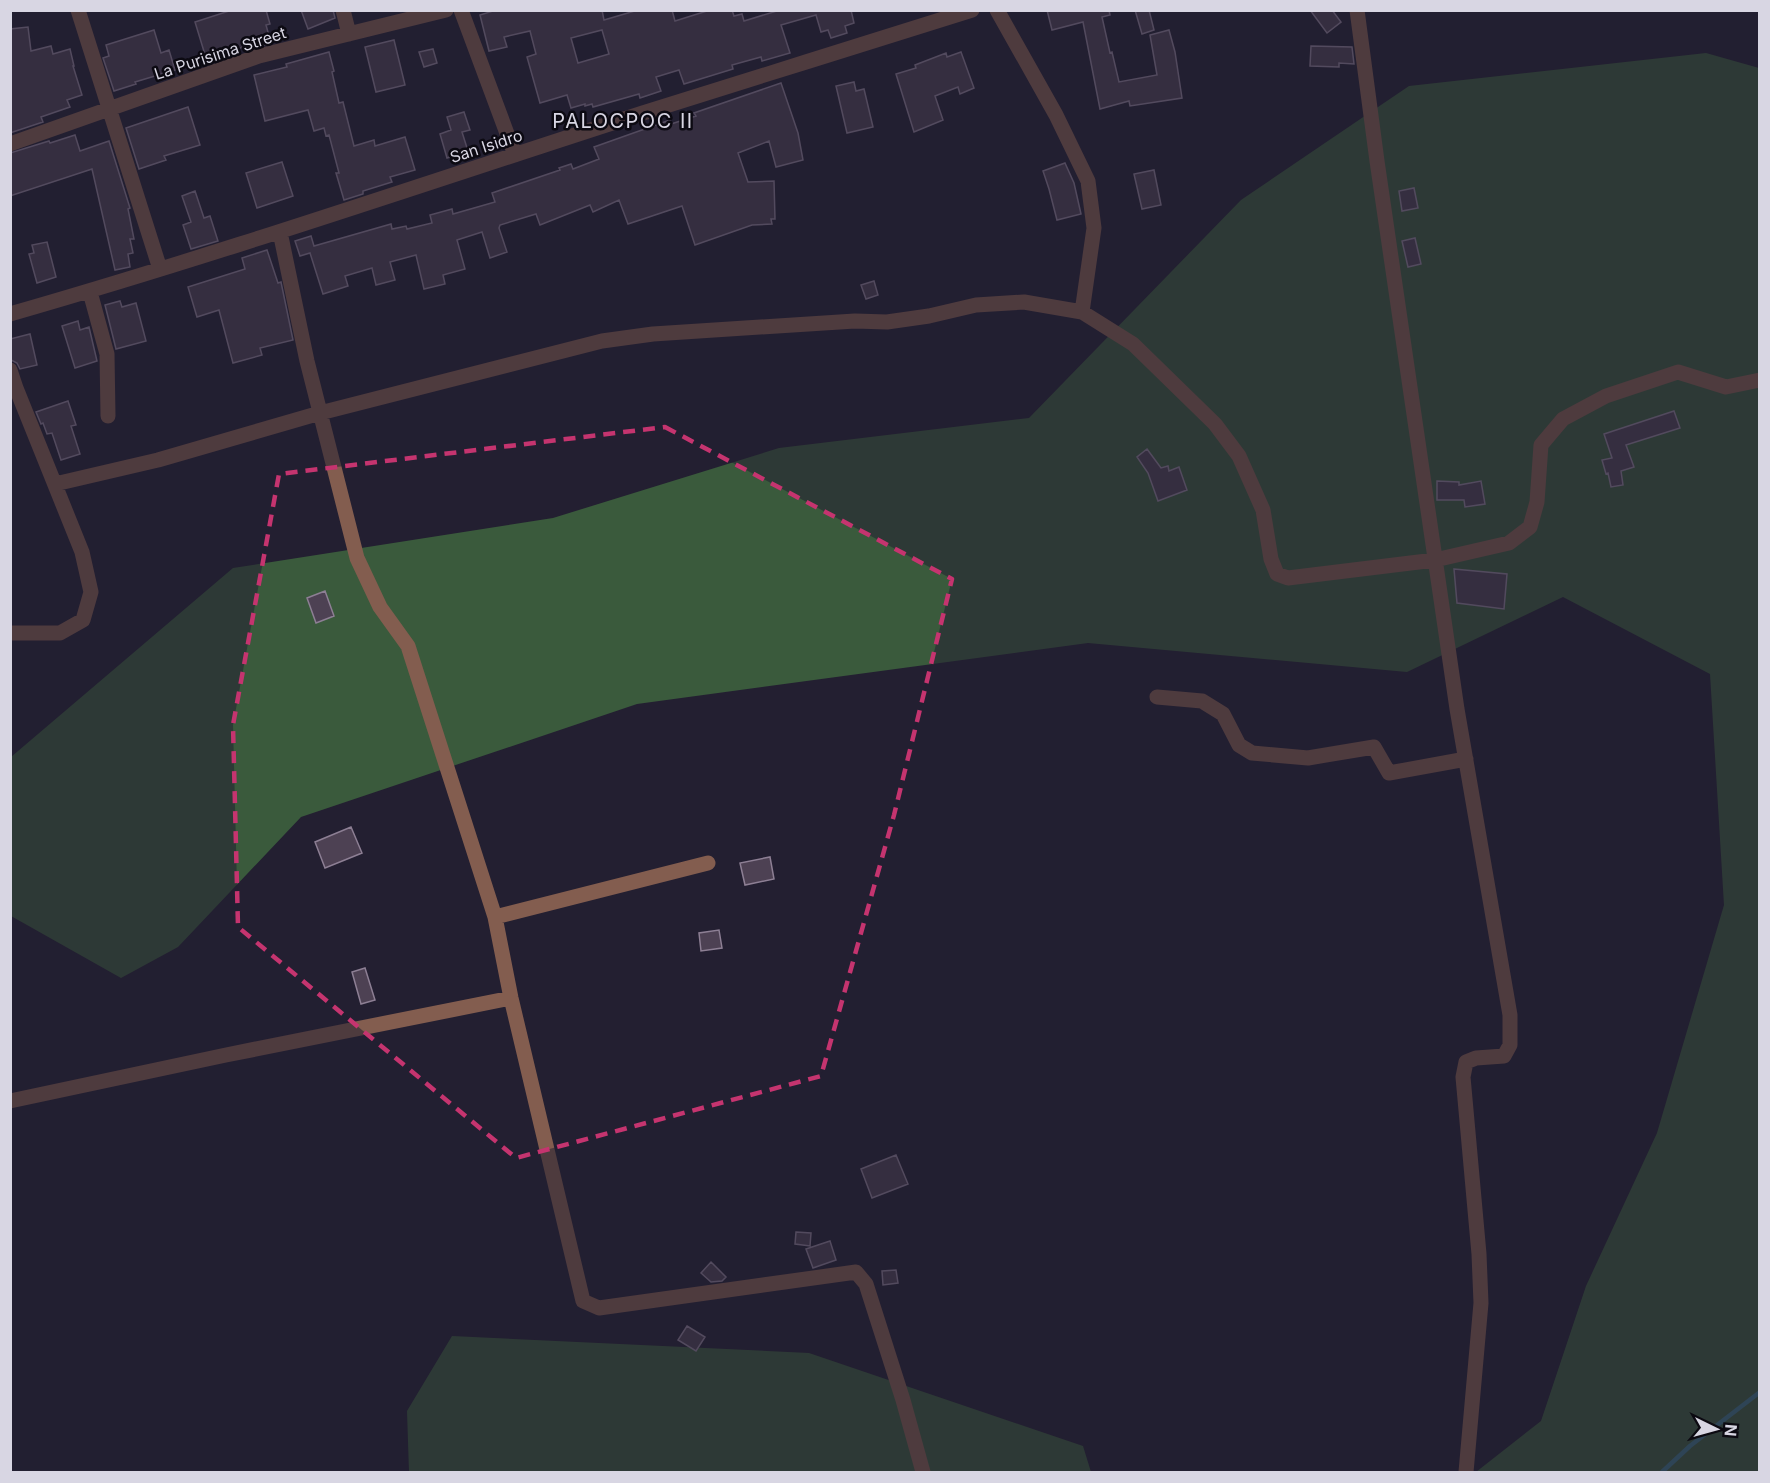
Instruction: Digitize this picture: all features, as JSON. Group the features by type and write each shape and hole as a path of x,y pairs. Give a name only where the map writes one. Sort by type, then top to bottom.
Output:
{"street":[{"path":"78,10 160,269"},
{"path":"343,10 349,34"},
{"name":"La Purisima Street","path":"10,144 259,56 446,10"},
{"path":"461,10 515,155"},
{"name":"San Isidro","path":"10,314 280,232 644,112 972,10"},
{"path":"997,10 1056,115 1088,181 1094,228 1082,312"},
{"path":"1357,10 1435,560 1510,1015 1510,1045 1504,1056 1476,1058 1466,1062 1463,1077 1479,1254 1481,1304 1466,1473"},
{"path":"280,232 307,361 357,558 380,607 408,646 495,917 511,998 583,1301 599,1308 856,1272 866,1284 903,1400 923,1473"},
{"path":"90,291 107,354 108,417"},
{"path":"55,484 158,460 320,413 602,341 653,334 855,321 887,322 976,306 1024,302 1082,312 1133,344 1215,424 1239,456 1263,510 1271,559 1278,574 1288,578 1435,560 1509,543 1530,527 1537,502 1541,444 1563,419 1606,396 1678,372 1726,387 1760,380"},
{"path":"10,370 82,552 91,592 83,620 60,633 10,633"},
{"path":"1156,697 1202,701 1223,714 1239,745 1252,753 1308,758 1374,747 1389,773 1466,759"},
{"path":"495,917 708,863"},
{"path":"10,1101 237,1052 511,998"}],"highlighted area":[{"path":"665,427 952,579 894,815 821,1076 516,1158 238,927 233,725 279,474"}],"green space":[{"path":"1706,53 1759,68 1759,1472 1476,1472 1541,1421 1586,1286 1657,1133 1724,905 1710,674 1563,597 1407,672 1088,643 637,704 301,817 178,947 121,978 11,916 11,757 233,568 553,518 779,448 1029,418 1241,200 1409,86"},
{"path":"452,1336 809,1353 1083,1446 1091,1472 409,1472 407,1411"}],"building":[{"path":"232,10 266,10 270,24 266,25 271,43 248,49 247,46 206,58 195,22"},
{"path":"301,10 333,10 335,18 308,29"},
{"path":"496,10 602,10 604,20 638,10 672,10 675,21 710,10 732,10 734,16 742,14 744,21 780,10 851,10 854,23 845,26 847,33 831,38 828,30 821,32 816,15 781,25 790,53 762,61 761,57 732,65 733,69 684,84 679,70 656,77 661,91 640,98 639,94 593,107 592,104 585,106 585,104 571,108 567,95 540,103 527,57 536,54 530,31 504,37 507,47 489,51 480,15","holes":["602,30 609,54 578,63 571,38"]},
{"path":"1047,10 1109,10 1110,15 1102,17 1119,82 1157,75 1150,35 1169,30 1182,98 1130,106 1129,101 1100,109 1083,22 1052,30"},
{"path":"1135,10 1149,10 1154,30 1142,34"},
{"path":"1310,10 1332,10 1341,22 1327,33"},
{"path":"28,27 31,51 51,46 53,54 70,49 82,95 67,100 70,107 41,117 43,122 10,133 10,29"},
{"path":"154,30 161,53 169,50 175,70 114,91 103,58 109,56 106,45"},
{"path":"394,40 405,85 376,92 365,47"},
{"path":"1311,46 1352,47 1354,64 1339,63 1339,67 1310,66"},
{"path":"433,49 437,63 424,67 419,52"},
{"path":"329,52 339,103 343,102 354,146 374,140 375,146 405,137 415,170 390,177 392,182 344,200 329,135 326,136 324,128 314,131 308,110 265,121 254,75 287,67 286,64"},
{"path":"961,52 974,88 960,94 958,87 935,96 943,120 914,132 896,74 916,68 915,65 946,53 947,57"},
{"path":"854,82 856,91 864,89 873,127 847,133 836,86"},
{"path":"781,83 798,133 803,160 776,167 769,141 738,153 748,182 774,181 775,219 771,219 772,224 752,225 695,245 682,206 628,224 619,200 593,212 590,205 540,225 536,214 500,225 507,252 490,258 482,232 457,240 465,269 443,275 445,284 424,289 416,255 390,262 395,280 376,285 372,268 345,276 348,286 323,294 310,253 300,256 295,241 311,236 314,246 391,224 392,229 406,226 407,229 432,223 430,215 452,209 453,214 495,202 492,193 560,170 559,168 571,164 573,169 599,159 594,147 670,120 671,124 696,116 694,113"},
{"path":"188,107 200,145 164,156 166,160 139,169 126,128"},
{"path":"464,112 470,130 462,132 468,151 447,158 440,134 451,130 447,117"},
{"path":"75,135 80,151 109,141 130,208 128,209 134,239 130,239 133,253 128,254 130,267 115,270 92,169 10,196 10,153"},
{"path":"282,162 293,196 257,208 246,173"},
{"path":"1065,163 1074,183 1081,214 1057,220 1043,171"},
{"path":"1154,170 1161,205 1142,209 1134,174"},
{"path":"1414,188 1418,208 1402,211 1399,191"},
{"path":"195,191 204,218 210,216 218,241 191,249 183,225 191,222 182,196"},
{"path":"1415,238 1421,264 1408,267 1402,241"},
{"path":"47,242 56,277 37,283 29,254 34,253 32,245"},
{"path":"267,250 278,283 281,282 293,340 260,348 262,355 233,363 219,310 197,317 188,287 245,269 242,258"},
{"path":"874,281 878,295 866,299 861,285"},
{"path":"120,301 122,307 136,303 146,341 116,349 105,305"},
{"path":"78,321 80,330 89,327 97,361 75,368 62,326"},
{"path":"30,334 37,365 20,369 17,363 11,360 10,339"},
{"path":"68,401 76,425 71,426 80,454 61,460 52,433 47,434 36,412"},
{"path":"1674,411 1680,428 1626,445 1634,467 1621,471 1623,485 1611,487 1602,460 1612,458 1604,434"},
{"path":"1147,449 1161,468 1168,466 1169,471 1179,467 1187,490 1158,501 1148,473 1137,457"},
{"path":"1437,481 1459,482 1459,485 1481,481 1485,504 1465,507 1464,500 1437,500"},
{"path":"1454,569 1507,574 1504,609 1457,603"},
{"path":"325,591 334,616 316,623 307,598"},
{"path":"351,827 362,853 325,868 315,842"},
{"path":"770,857 774,879 745,885 740,863"},
{"path":"719,930 722,948 701,951 699,933"},
{"path":"365,968 375,1000 361,1004 352,972"},
{"path":"896,1155 908,1184 872,1198 861,1169"},
{"path":"796,1232 811,1233 810,1246 795,1244"},
{"path":"830,1241 836,1260 813,1268 806,1249"},
{"path":"711,1262 726,1277 722,1281 711,1282 701,1273"},
{"path":"896,1270 898,1283 883,1285 882,1271"},
{"path":"687,1326 705,1337 696,1351 678,1340"}],"waterway":[{"path":"1662,1472 1690,1446 1760,1392"}],"district":[{"name":"PALOCPOC II","path":"623,121"}]}
